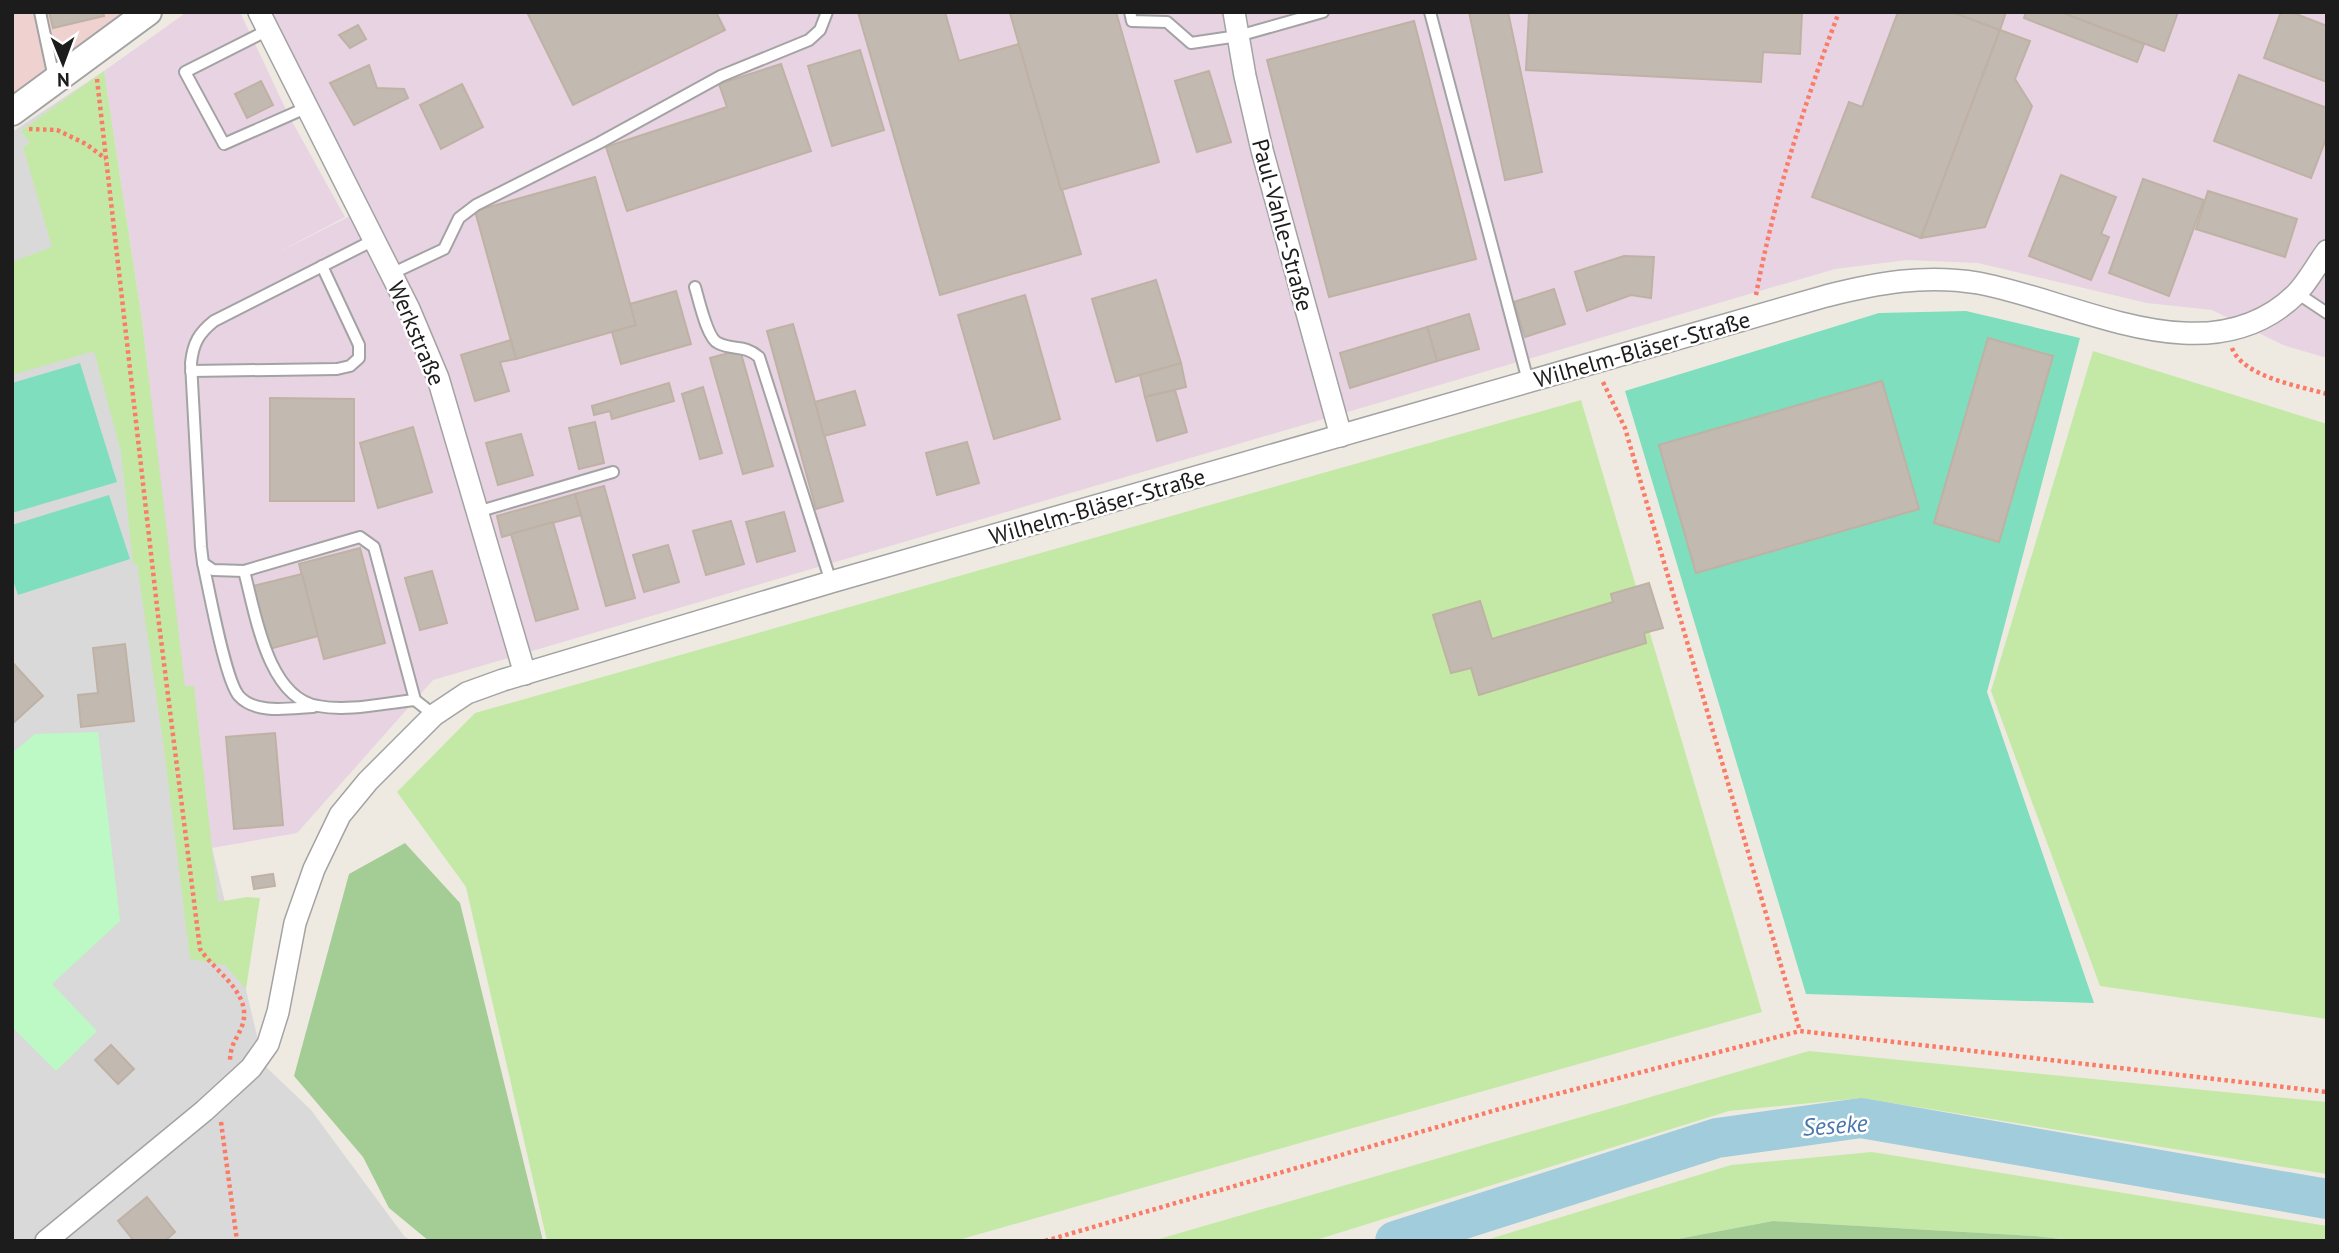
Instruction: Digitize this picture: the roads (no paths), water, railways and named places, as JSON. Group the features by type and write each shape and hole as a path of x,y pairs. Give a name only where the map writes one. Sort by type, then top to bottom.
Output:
{"street":[{"path":"14,120 54,81 148,12"},
{"name":"Paul-Vahle-Straße","path":"1234,12 1262,150 1341,436"},
{"name":"Werkstraße","path":"263,21 409,309 438,378 525,674"},
{"name":"Wilhelm-Bläser-Straße","path":"46,1241 211,1105 251,1068 268,1044 278,1012 295,923 314,869 340,815 369,781 434,716 467,692 831,582 1870,285 1934,278 1978,284 2126,324 2179,334 2205,335 2254,322 2278,308 2297,293 2327,251"}],"lane":[{"path":"40,12 54,81"},
{"path":"391,274 444,249 458,218 476,205 599,143 721,76 809,40 820,30 827,12"},
{"path":"1130,12 1132,21 1167,22 1191,43 1238,36 1323,12"},
{"path":"1430,12 1528,382"},
{"path":"263,21 185,72 224,144 308,107"},
{"path":"374,240 214,321 202,331 192,346 191,371 203,563 230,678 240,696 256,706 277,709 316,706 349,708 415,700"},
{"path":"191,371 337,369 350,366 359,358 359,345 323,266"},
{"path":"695,287 711,337 718,343 749,348 759,358 831,582"},
{"path":"2297,293 2327,313"},
{"path":"477,512 613,472"},
{"path":"203,563 213,569 244,571 360,537 374,547 415,700 434,716"},
{"path":"244,571 267,656 277,676 299,698 316,706"}],"waterway":[{"name":"Seseke","path":"1395,1241 1717,1138 1861,1118 2327,1199"}]}
